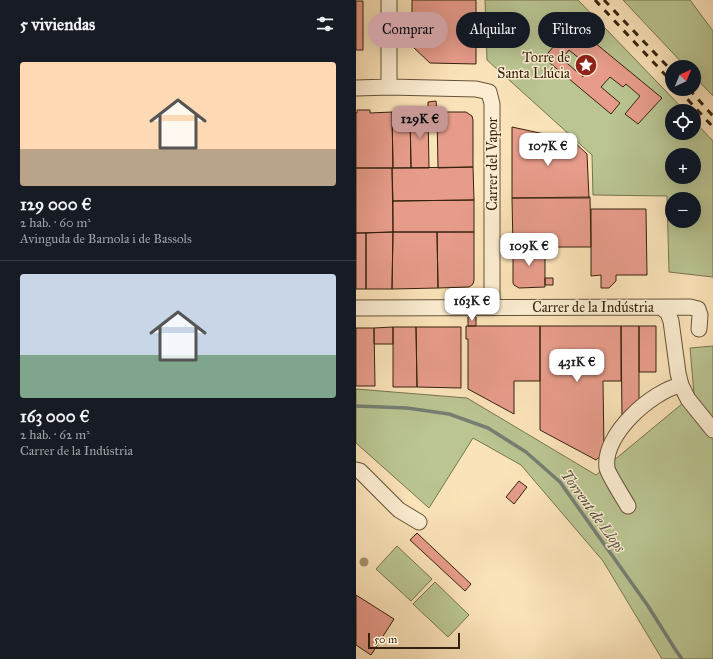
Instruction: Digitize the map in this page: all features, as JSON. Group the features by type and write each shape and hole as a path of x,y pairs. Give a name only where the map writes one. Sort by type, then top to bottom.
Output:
{"street":[{"path":"356,88 389,87 389,0"},
{"name":"Carrer del Vapor","path":"389,87 476,89 489,92 492,104 492,307"},
{"name":"Carrer de la Indústria","path":"356,308 690,308 698,309 700,315 700,329"},
{"path":"662,308 668,313 671,321 678,374 681,385 688,399 713,430"},
{"path":"628,506 607,469 608,456 612,446 621,427 638,410 668,388 681,385"},
{"path":"356,470 360,471 399,510 420,522"}],"green space":[{"path":"485,0 578,0 590,12 538,12 538,48 605,48 605,28 665,90 665,96 671,96 678,104 665,104 665,140 701,140 701,128 713,141 713,277 669,272 668,228 701,228 701,192 665,192 665,196 593,195 592,155 487,60 487,48 530,48 530,12 485,12"},
{"path":"623,0 690,0 713,31 713,96 701,83 701,60 679,60"},
{"path":"713,346 713,659 662,659 603,561 521,465 473,438 429,508 356,443 356,389 467,398 596,475 694,394 690,348"},
{"path":"397,546 432,579 411,601 376,569"},
{"path":"435,582 469,615 448,637 413,604"}],"building":[{"path":"412,0 476,0 476,12 456,12 456,48 476,48 476,64 430,63 414,48 448,48 448,12 412,12"},
{"path":"356,1 363,1 363,50 356,50"},
{"path":"552,48 601,48 662,98 638,124 625,114 640,96 626,84 623,87 610,77 601,87 620,103 611,114 544,58","holes":["569,50 591,68 583,77 562,59"]},
{"path":"436,101 437,112 428,112 428,102"},
{"path":"357,110 370,110 370,113 392,112 393,168 356,168"},
{"path":"392,112 410,112 411,168 393,168"},
{"path":"410,112 428,112 429,168 411,168"},
{"path":"437,112 466,112 472,116 473,167 438,168"},
{"path":"512,127 572,140 587,154 589,198 512,198"},
{"path":"473,167 474,200 393,201 392,168"},
{"path":"356,168 392,168 393,232 356,233"},
{"path":"590,197 591,247 513,247 512,198"},
{"path":"474,200 474,232 393,232 393,201"},
{"path":"591,209 646,209 647,275 616,275 616,281 609,288 601,288 601,275 591,276"},
{"path":"393,232 392,289 366,289 366,233"},
{"path":"393,232 437,232 438,288 392,289"},
{"path":"437,232 474,232 474,280 473,284 469,287 438,288"},
{"path":"356,233 366,233 366,289 356,289"},
{"path":"513,247 545,247 545,287 519,288 514,285"},
{"path":"545,278 553,278 553,285 545,285"},
{"path":"468,317 476,317 476,326 468,326"},
{"path":"466,326 540,326 540,381 514,381 514,414 468,389 468,339 466,339"},
{"path":"540,326 621,326 621,381 603,381 604,453 596,460 540,430"},
{"path":"621,326 639,326 639,399 622,418"},
{"path":"639,326 656,326 656,372 639,372"},
{"path":"393,327 416,327 417,387 393,387"},
{"path":"393,327 393,344 374,344 374,328"},
{"path":"416,327 461,327 461,388 417,387"},
{"path":"356,328 374,328 375,386 356,386"},
{"path":"519,481 527,487 514,504 506,497"},
{"path":"417,533 471,584 465,591 410,540"},
{"path":"356,595 394,619 371,655 356,645"}],"waterway":[{"name":"Torrent de Llops","path":"356,406 407,408 449,414 488,428 526,452 560,482 648,606 682,659"}],"railway":[{"path":"595,0 665,75"},
{"path":"604,0 665,64"},
{"path":"684,96 713,127"},
{"path":"695,96 713,116"}],"place":[{"name":"Torre de Santa Llúcia","path":"586,65"}]}
